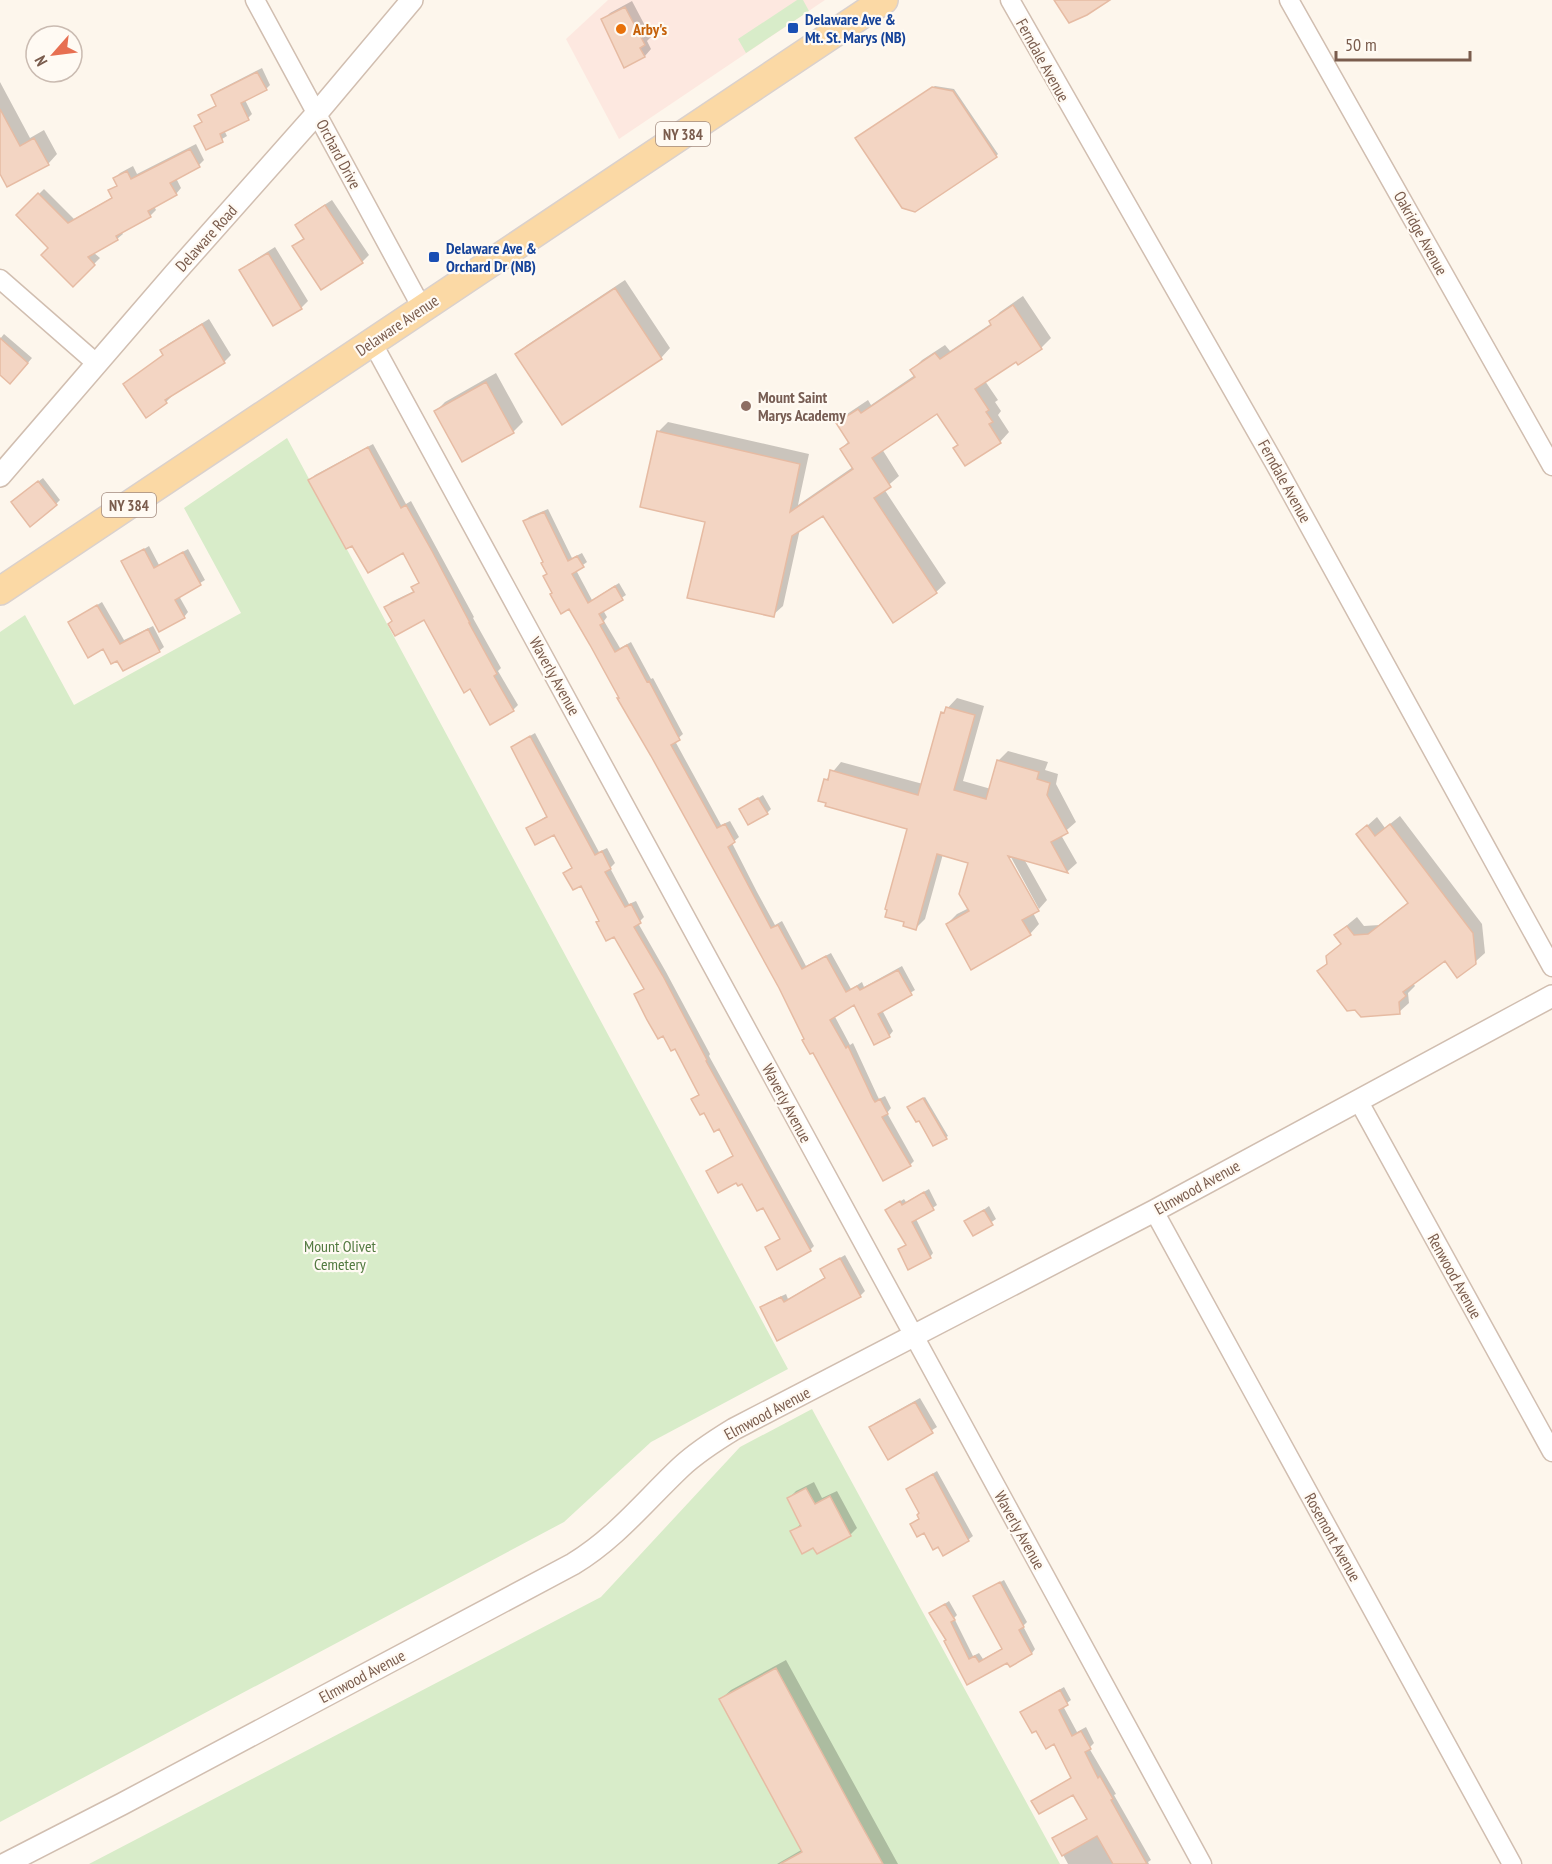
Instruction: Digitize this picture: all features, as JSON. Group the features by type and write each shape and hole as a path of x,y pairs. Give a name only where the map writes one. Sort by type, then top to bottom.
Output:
{"main road":[{"name":"Delaware Avenue","path":"0,591 884,0"}],"street":[{"name":"Orchard Drive","path":"255,0 422,308"},
{"name":"Delaware Road","path":"0,476 96,363 317,113 412,0"},
{"name":"Ferndale Avenue","path":"1010,0 1275,464 1552,967"},
{"name":"Oakridge Avenue","path":"1289,0 1552,466"},
{"path":"0,279 96,363"},
{"name":"Waverly Avenue","path":"372,342 1202,1864"},
{"name":"Elmwood Avenue","path":"5,1864 573,1564 612,1537 682,1467 717,1439 1154,1211 1552,996"},
{"name":"Renwood Avenue","path":"1359,1100 1552,1452"},
{"name":"Rosemont Avenue","path":"1154,1211 1512,1864"}],"shaded area":[{"path":"608,0 825,0 619,139 566,39"}],"green space":[{"path":"797,0 803,0 809,11 746,53 738,39"},
{"name":"Mount Olivet Cemetery","path":"287,438 788,1369 651,1442 564,1522 0,1822 0,632 25,615 74,705 241,613 184,508"},
{"path":"812,1409 1060,1864 89,1864 601,1597 740,1447"}],"building":[{"path":"1054,0 1110,0 1087,15 1069,23"},
{"name":"Arby's","path":"625,7 645,45 640,48 645,57 624,68 601,19"},
{"path":"257,72 267,90 241,103 249,120 220,134 223,142 206,150 194,126 202,122 198,115 216,106 211,95"},
{"path":"932,87 953,91 997,157 915,212 902,208 855,138"},
{"path":"0,109 20,146 34,138 49,165 7,187 0,174"},
{"path":"190,149 200,167 170,183 177,195 148,211 151,217 116,236 118,240 88,257 95,265 73,287 41,255 48,248 16,215 38,193 68,223 112,198 108,190 117,186 113,178 127,171 131,179"},
{"path":"325,205 363,263 321,290 292,246 304,239 295,225"},
{"path":"268,253 302,309 273,326 239,270"},
{"path":"615,288 662,359 562,425 515,354"},
{"path":"1013,305 1042,349 1018,365 1016,362 975,389 989,410 986,412 993,422 989,424 1001,443 965,466 953,448 958,445 937,414 872,458 891,487 874,498 937,593 893,623 823,516 792,536 774,617 687,598 705,522 640,507 657,431 800,464 790,512 853,469 840,449 849,443 836,423 858,409 861,413 915,377 910,370 935,353 940,359 991,325 989,321"},
{"path":"202,324 225,363 165,400 167,403 146,418 123,384 163,355 160,350"},
{"path":"0,338 28,363 10,384 0,375"},
{"path":"486,382 514,433 462,462 434,411"},
{"path":"368,447 401,508 406,505 432,551 497,674 494,676 514,711 490,725 470,689 464,693 424,620 395,636 388,624 392,621 384,607 414,592 411,587 419,583 403,553 368,573 352,546 346,549 308,480"},
{"path":"38,481 57,505 30,527 11,502"},
{"path":"544,512 568,561 577,556 584,567 572,574 588,603 615,586 623,600 599,614 604,623 600,625 615,652 627,645 647,682 649,681 680,740 671,745 717,828 725,824 735,842 728,847 771,928 778,925 802,969 826,956 846,992 857,986 860,990 898,970 912,995 878,1014 890,1037 874,1045 854,1005 830,1020 846,1048 848,1046 873,1099 875,1102 880,1099 888,1114 882,1117 911,1166 883,1181 813,1053 810,1054 802,1040 804,1039 779,988 617,698 619,698 590,645 569,609 561,614 550,594 552,593 543,576 547,574 541,563 543,562 523,521"},
{"path":"144,549 154,568 183,552 201,585 175,600 185,618 159,632 121,561"},
{"path":"97,605 120,644 148,629 160,652 123,671 117,661 111,664 103,649 88,658 68,622"},
{"path":"946,707 975,715 954,790 986,799 997,760 1039,772 1037,779 1050,783 1047,795 1068,833 1051,842 1068,873 1008,856 1039,911 1022,920 1031,935 971,970 946,924 969,911 959,894 968,863 937,854 916,930 903,926 904,922 885,917 887,910 885,909 907,829 825,806 826,803 818,801 824,779 828,780 830,770 918,795 941,712 944,713"},
{"path":"530,736 595,855 602,851 611,869 605,872 625,907 631,904 641,923 634,927 663,976 706,1061 811,1251 777,1270 765,1247 780,1239 763,1208 757,1211 742,1184 738,1186 736,1183 718,1193 706,1171 733,1156 719,1129 714,1132 704,1113 700,1115 691,1099 699,1095 675,1049 671,1051 663,1036 658,1039 647,1020 634,994 644,989 614,937 606,941 596,922 599,921 581,886 573,890 563,873 572,868 554,835 535,845 526,828 547,817 511,747"},
{"path":"758,798 768,814 748,825 739,809"},
{"path":"1390,824 1473,933 1476,964 1457,978 1445,961 1403,992 1406,996 1399,1002 1400,1014 1361,1017 1355,1010 1347,1011 1317,971 1327,964 1326,956 1341,944 1334,935 1347,926 1354,935 1368,934 1408,903 1356,834 1367,825 1375,836"},
{"path":"923,1098 947,1139 933,1146 919,1121 916,1122 907,1107"},
{"path":"924,1192 934,1210 912,1222 931,1258 908,1270 898,1249 906,1245 885,1210 900,1201 902,1205"},
{"path":"984,1210 993,1225 973,1236 964,1221"},
{"path":"840,1258 861,1297 777,1341 760,1307 781,1297 784,1302 825,1278 820,1269"},
{"path":"915,1402 933,1433 888,1460 869,1427"},
{"path":"933,1474 969,1541 943,1556 938,1547 933,1550 924,1533 917,1537 910,1524 919,1519 917,1515 919,1513 906,1489"},
{"path":"806,1488 815,1504 830,1496 851,1536 817,1554 813,1548 802,1554 790,1531 801,1526 787,1498"},
{"path":"1000,1582 1024,1627 1019,1630 1032,1654 1010,1667 1007,1663 967,1685 944,1641 946,1640 929,1613 945,1604 955,1620 951,1622 969,1659 975,1656 979,1662 1002,1649 973,1596"},
{"path":"776,1668 883,1864 780,1864 802,1852 719,1699"},
{"path":"1060,1690 1068,1705 1059,1710 1072,1736 1081,1731 1091,1749 1085,1752 1147,1864 1113,1864 1097,1836 1062,1856 1052,1838 1087,1819 1073,1795 1039,1814 1031,1801 1071,1778 1054,1744 1046,1749 1036,1731 1032,1733 1020,1712"}],"place":[{"name":"Delaware Ave & Mt. St. Marys (NB)","path":"793,28"},
{"name":"Arby's","path":"621,29"},
{"name":"Delaware Ave & Orchard Dr (NB)","path":"434,257"},
{"name":"Mount Saint Marys Academy","path":"746,406"}]}
